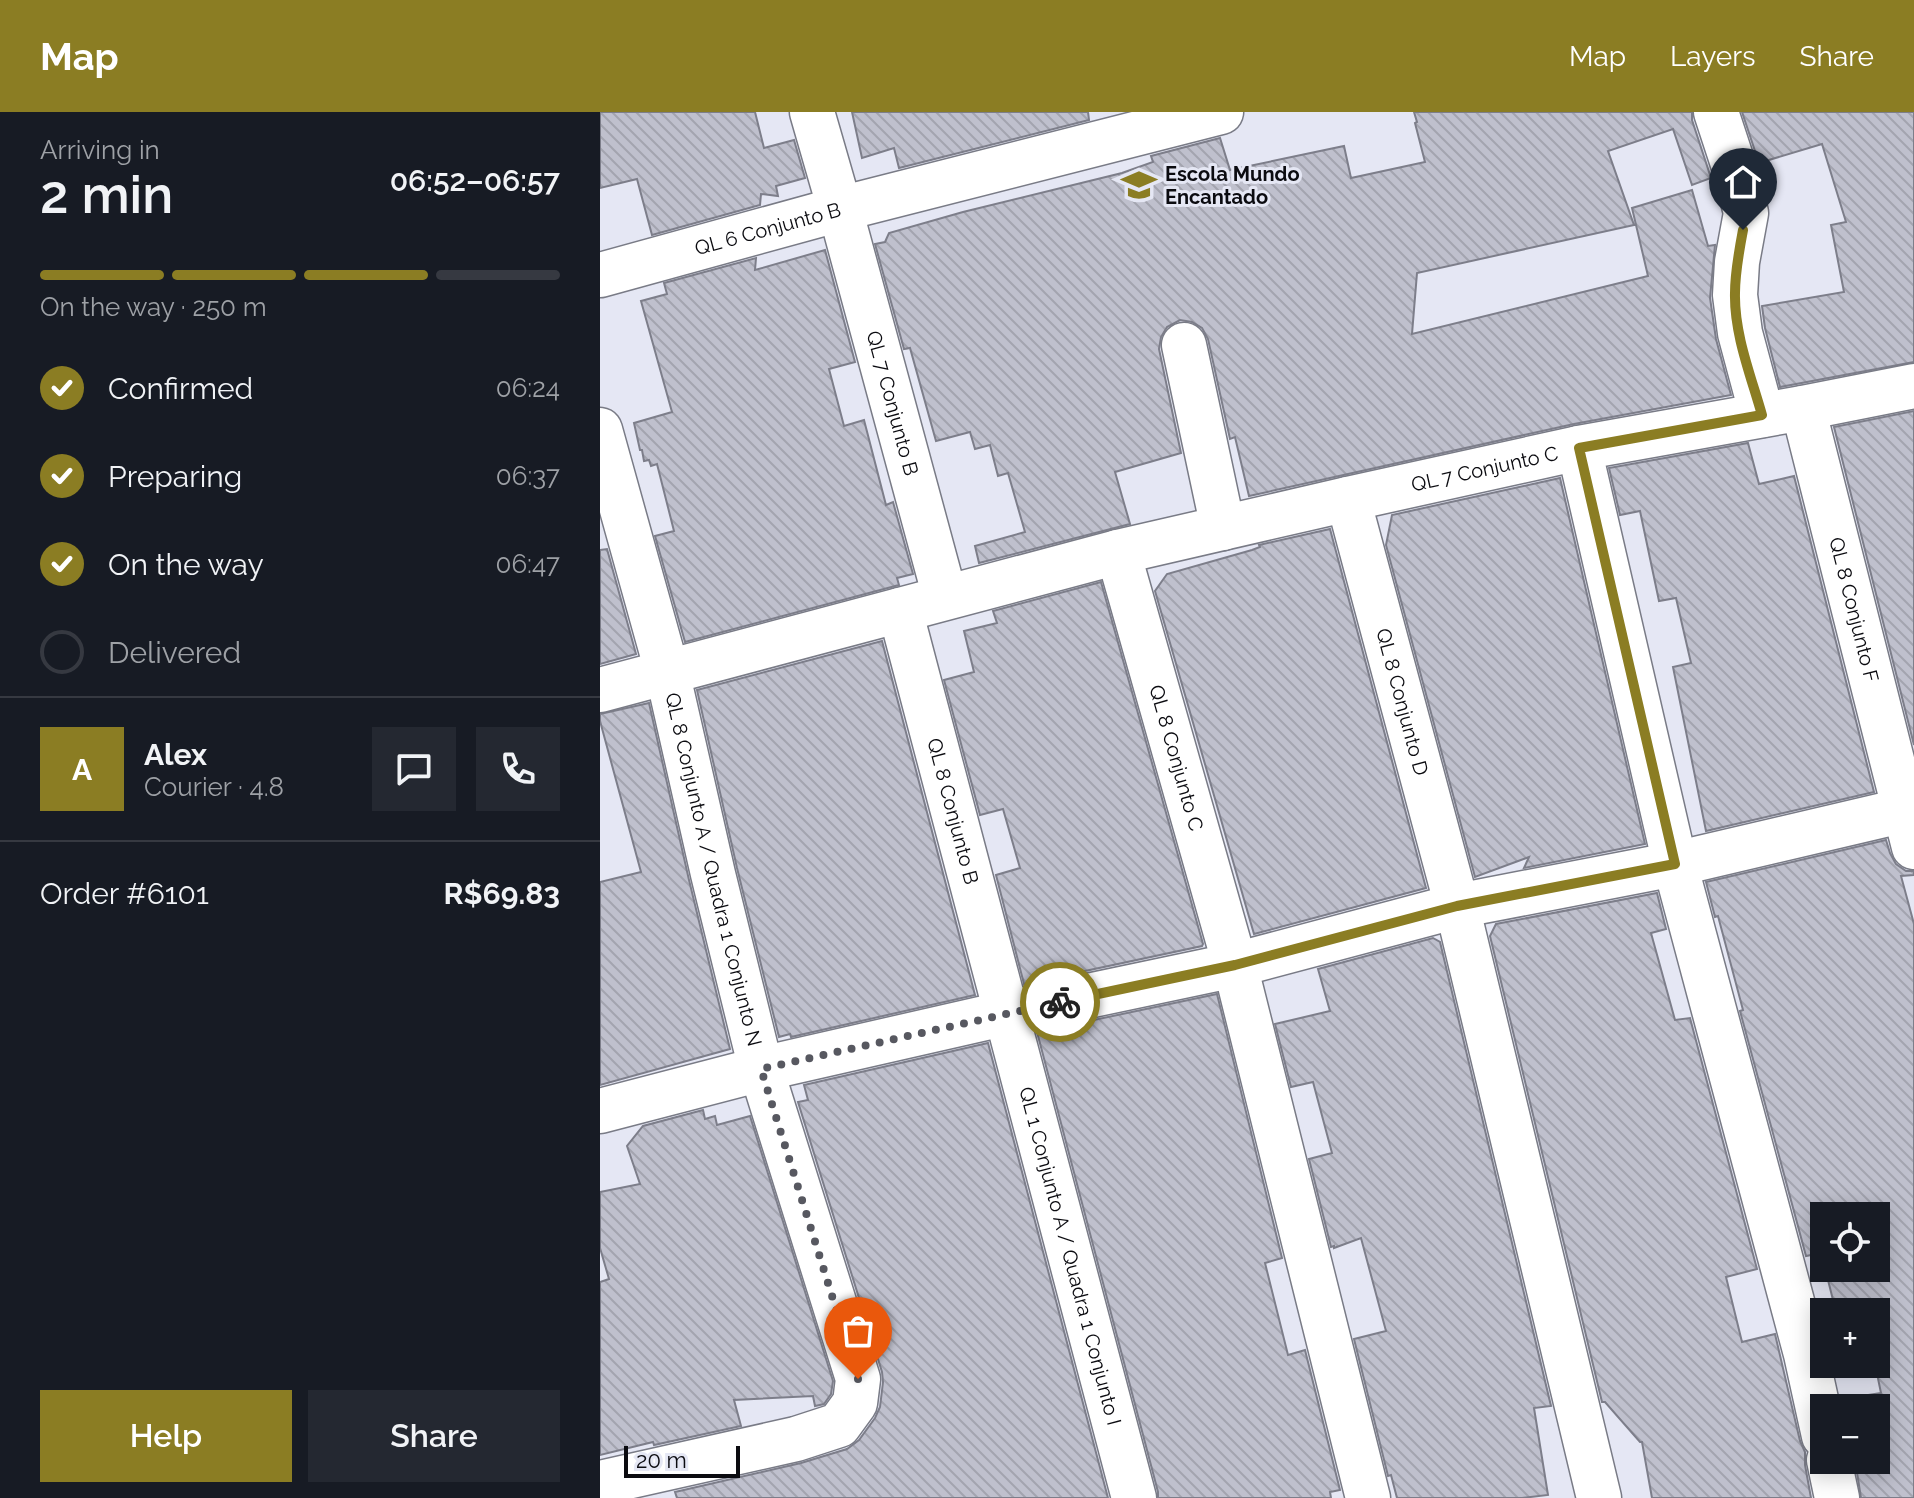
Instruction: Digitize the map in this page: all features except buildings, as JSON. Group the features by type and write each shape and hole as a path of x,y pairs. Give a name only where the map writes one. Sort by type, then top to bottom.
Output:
{"street":[{"name":"QL 6 Conjunto B","path":"600,275 840,209 812,112"},
{"path":"840,209 1110,126 1221,112"},
{"name":"QL 8 Conjunto F","path":"1716,112 1746,213 1737,262 1735,295 1740,333 1782,412 1911,821"},
{"name":"QL 7 Conjunto B","path":"840,209 945,597"},
{"path":"1184,345 1223,528"},
{"name":"QL 7 Conjunto C","path":"1118,552 1579,448 1914,386"},
{"name":"QL 8 Conjunto A / Quadra 1 Conjunto N","path":"600,430 667,671 761,1069 858,1379 855,1403 839,1425 600,1483"},
{"path":"1579,448 1675,864 1815,1394"},
{"name":"QL 8 Conjunto D","path":"1348,499 1457,906 1599,1498"},
{"path":"600,690 1118,552"},
{"name":"QL 8 Conjunto C","path":"1118,552 1235,965 1368,1498"},
{"name":"QL 8 Conjunto B","path":"900,610 1007,1013"},
{"path":"600,1111 761,1069 1235,965 1457,906 1911,821"},
{"name":"QL 1 Conjunto A / Quadra 1 Conjunto I","path":"1007,1013 1134,1498"},
{"path":"1832,1474 1837,1498"}],"way so far":[{"path":"858,1379 761,1069 1060,1002"}],"place":[{"name":"Escola Mundo Encantado","path":"1139,185"}],"route":[{"path":"1060,1002 1235,965 1457,906 1675,864 1579,448 1762,415 1740,333 1735,295 1743,230"}]}
